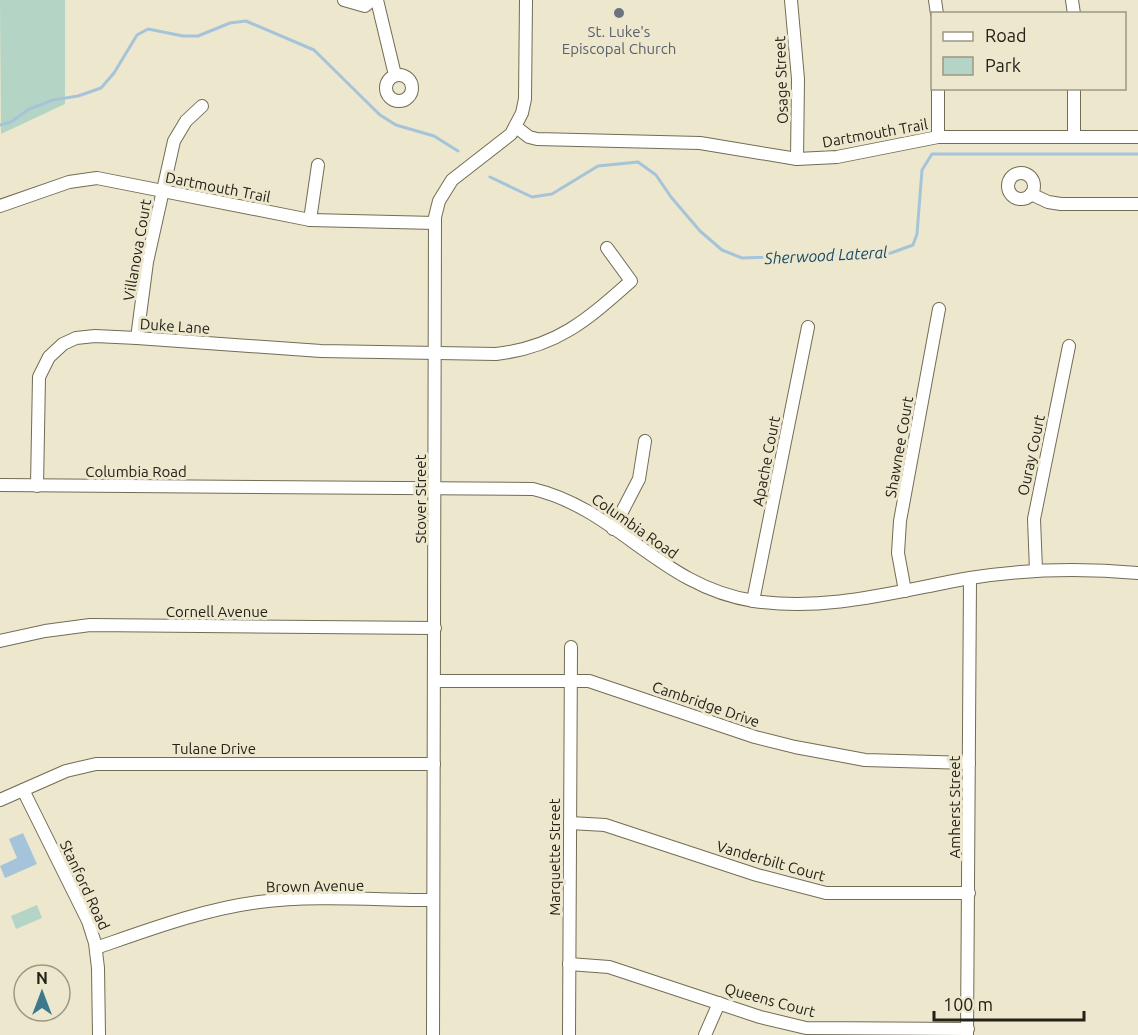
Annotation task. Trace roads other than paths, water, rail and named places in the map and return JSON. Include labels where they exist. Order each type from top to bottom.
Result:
[{"type":"street","points":[[344,0],[365,6],[372,0]]},
{"type":"street","points":[[377,0],[395,75]]},
{"type":"street","name":"Stover Street","points":[[433,1035],[435,223],[439,201],[452,180],[507,139],[516,127],[525,99],[526,0]]},
{"type":"street","name":"Osage Street","points":[[791,0],[798,79],[797,159]]},
{"type":"street","points":[[938,90],[938,137]]},
{"type":"street","points":[[1074,90],[1074,137]]},
{"type":"street","name":"Villanova Court","points":[[137,338],[147,262],[174,141],[186,122],[202,106]]},
{"type":"street","name":"Dartmouth Trail","points":[[516,127],[523,134],[537,139],[700,143],[797,159],[837,156],[938,137],[1138,137]]},
{"type":"street","points":[[310,220],[318,165]]},
{"type":"street","name":"Dartmouth Trail","points":[[0,206],[83,179],[109,179],[310,220],[435,223]]},
{"type":"street","points":[[1031,194],[1048,202],[1060,204],[1138,204]]},
{"type":"street","name":"Duke Lane","points":[[37,486],[37,387],[43,366],[49,357],[63,344],[76,338],[95,336],[137,338],[321,351],[515,352],[547,343],[570,331],[631,281],[608,248]]},
{"type":"street","name":"Shawnee Court","points":[[905,591],[898,553],[900,521],[939,309]]},
{"type":"street","name":"Apache Court","points":[[753,601],[808,327]]},
{"type":"street","name":"Ouray Court","points":[[1036,570],[1034,519],[1069,346]]},
{"type":"street","points":[[613,529],[639,479],[645,441]]},
{"type":"street","name":"Columbia Road","points":[[0,485],[435,487],[520,488],[541,491],[577,504],[685,578],[713,590],[753,601],[816,605],[1036,570],[1075,569],[1138,573]]},
{"type":"street","name":"Amherst Street","points":[[968,1032],[970,579]]},
{"type":"street","name":"Cornell Avenue","points":[[0,641],[45,631],[90,625],[435,628]]},
{"type":"street","name":"Marquette Street","points":[[569,1035],[571,647]]},
{"type":"street","name":"Cambridge Drive","points":[[435,681],[570,680],[596,682],[755,737],[836,755],[865,760],[969,763]]},
{"type":"street","name":"Tulane Drive","points":[[0,800],[78,767],[112,763],[434,764]]},
{"type":"street","name":"Stanford Road","points":[[23,790],[88,921],[96,948],[99,1035]]},
{"type":"street","name":"Vanderbilt Court","points":[[570,823],[592,823],[615,827],[757,875],[826,893],[969,893]]},
{"type":"street","name":"Brown Avenue","points":[[96,948],[153,929],[258,903],[304,899],[434,900]]},
{"type":"street","name":"Queens Court","points":[[569,964],[609,967],[719,1003],[806,1028],[968,1032]]},
{"type":"street","points":[[705,1035],[719,1003]]},
{"type":"water","points":[[23,833],[37,864],[5,878],[0,866],[17,858],[9,839]]},
{"type":"waterway","name":"Sherwood Lateral","points":[[0,125],[11,122],[29,109],[53,100],[78,96],[101,88],[114,73],[137,35],[148,29],[183,36],[198,36],[230,23],[246,21],[314,50],[380,115],[396,125],[434,136],[458,151]]},
{"type":"waterway","name":"Sherwood Lateral","points":[[490,177],[532,197],[552,194],[598,166],[638,162],[656,175],[700,231],[722,250],[742,258],[891,253],[913,245],[917,234],[922,170],[932,154],[1138,154]]},
{"type":"place","name":"St. Luke's Episcopal Church","points":[[619,13]]}]
